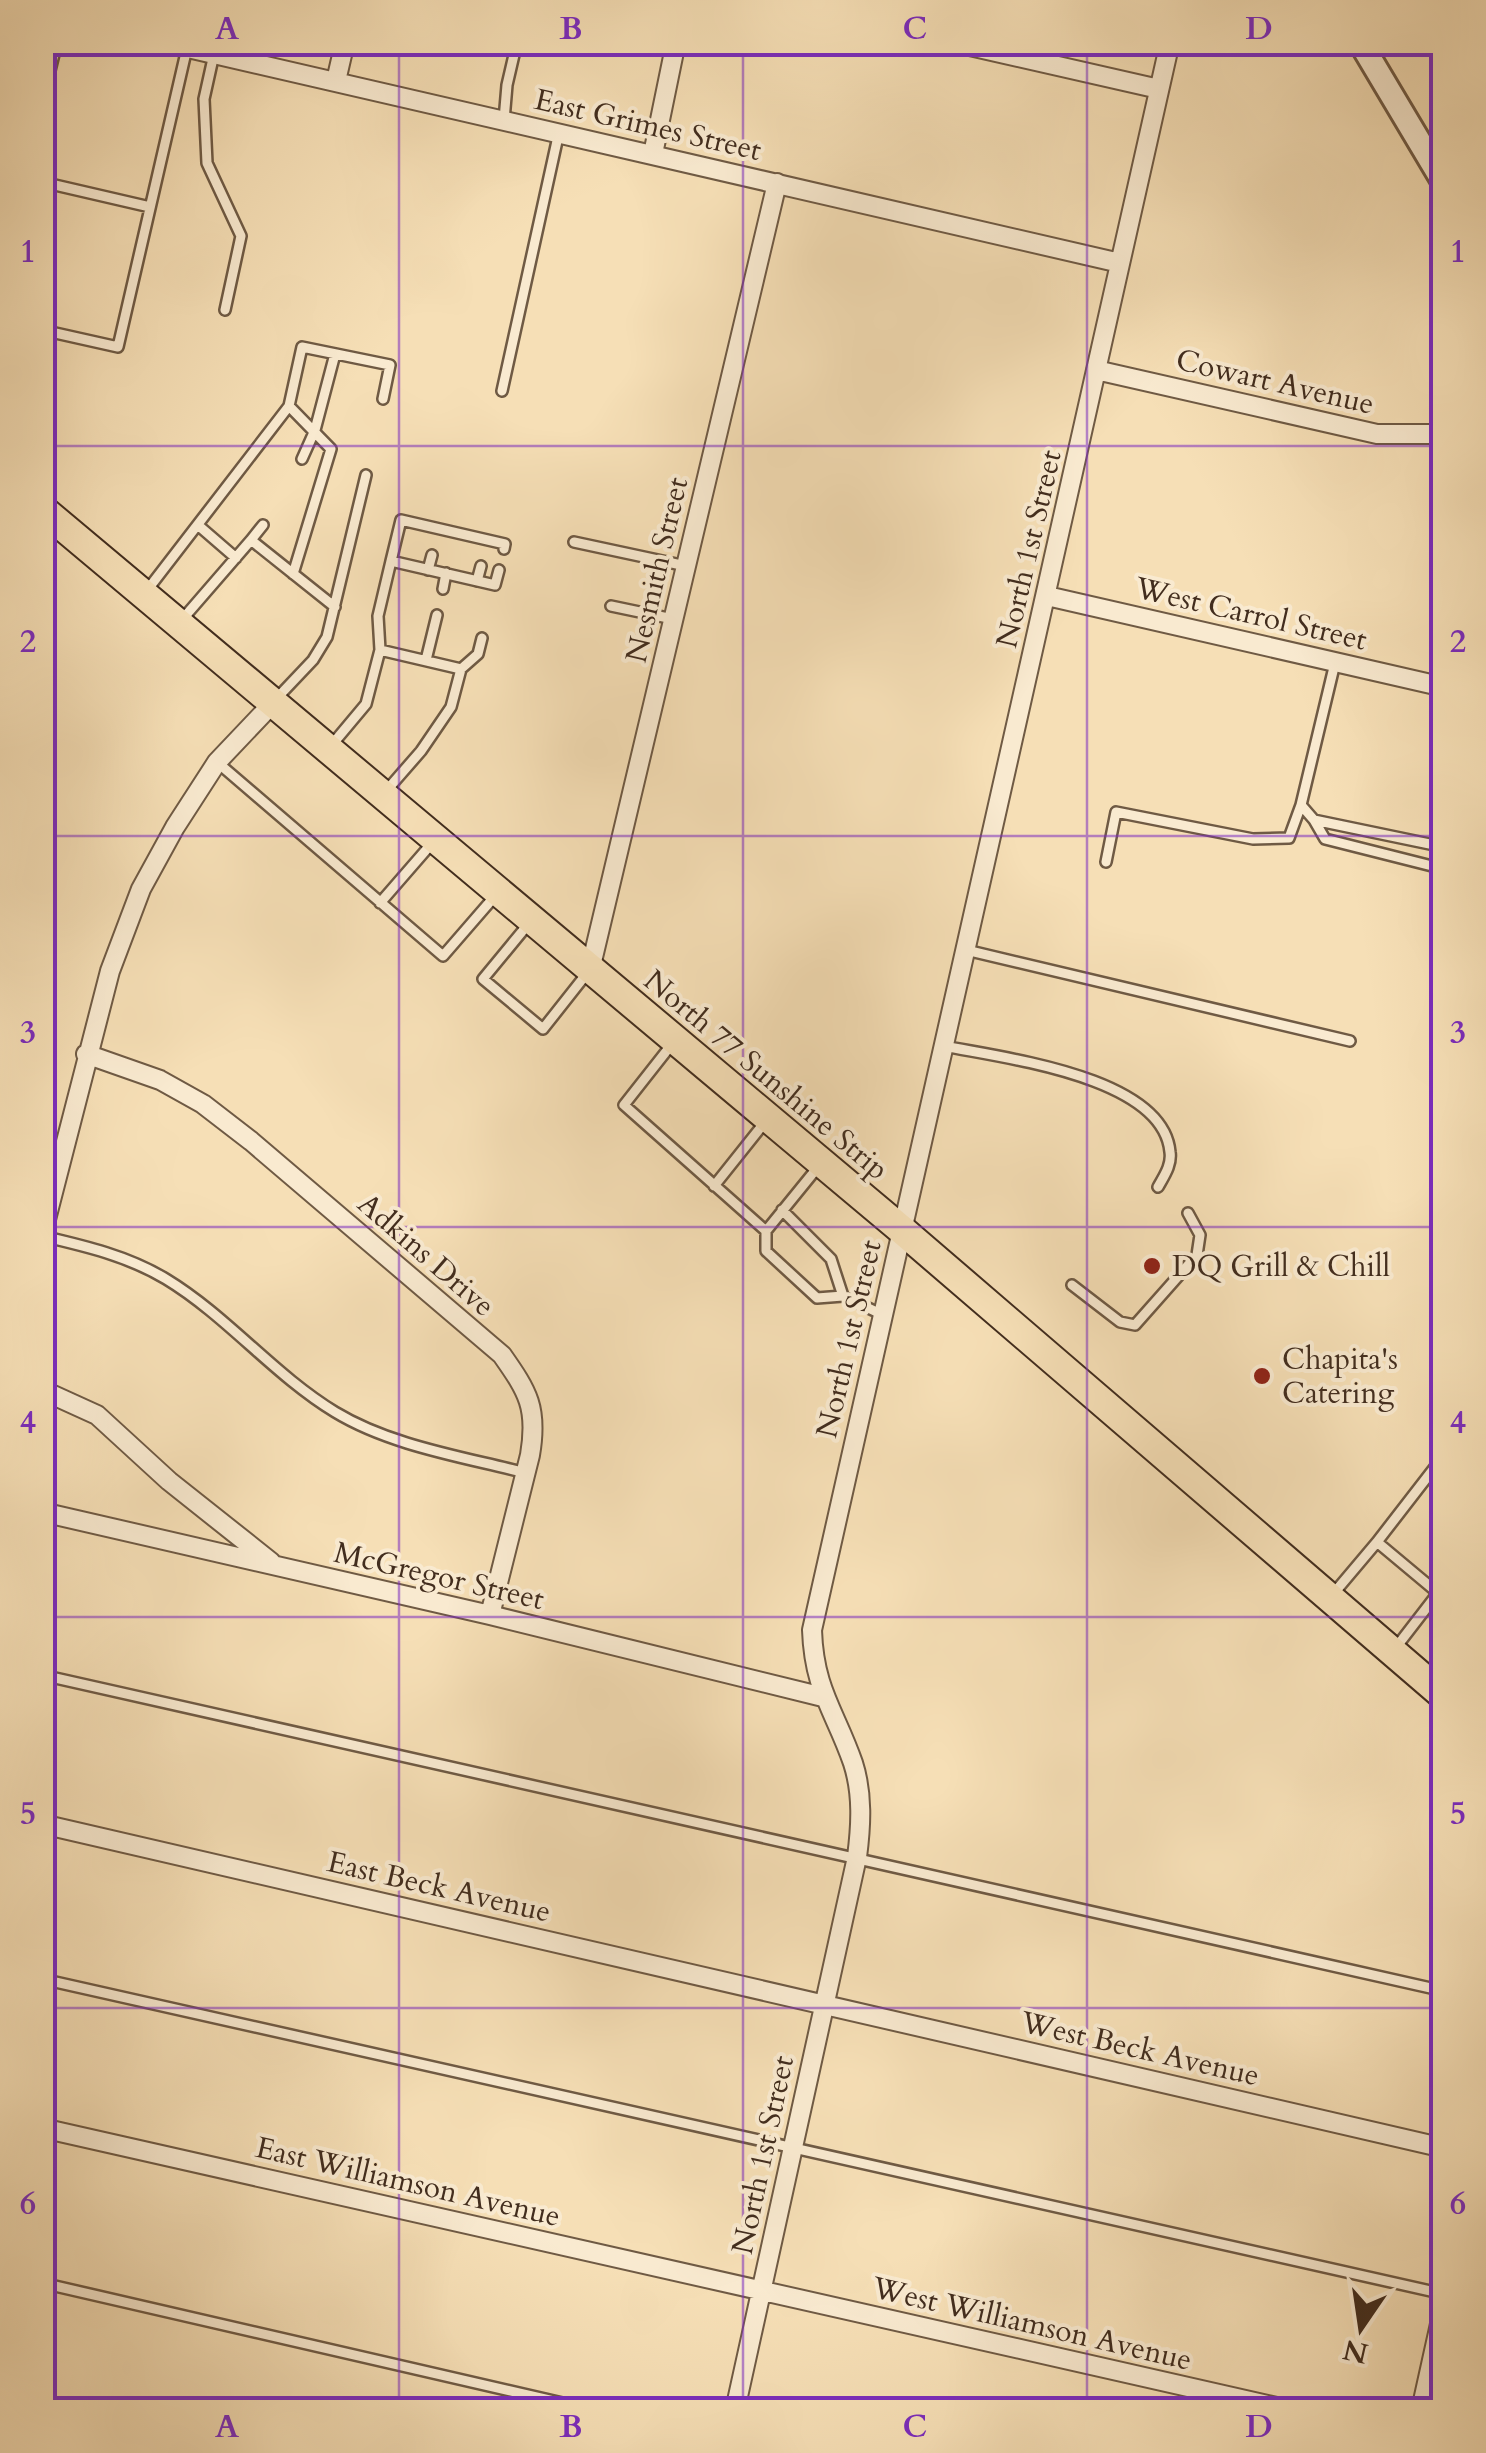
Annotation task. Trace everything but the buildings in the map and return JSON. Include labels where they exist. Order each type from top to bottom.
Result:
[{"type":"main road","name":"North 77 Sunshine Strip","points":[[42,509],[902,1230],[1444,1696]]},
{"type":"street","name":"East Grimes Street","points":[[162,42],[1120,263]]},
{"type":"street","points":[[336,81],[345,42]]},
{"type":"street","points":[[653,154],[676,42]]},
{"type":"street","points":[[952,42],[1160,89]]},
{"type":"street","name":"North 1st Street","points":[[735,2410],[858,1857],[862,1821],[854,1765],[823,1697],[813,1659],[812,1630],[1170,42]]},
{"type":"street","points":[[1360,42],[1444,183]]},
{"type":"street","name":"Nesmith Street","points":[[590,970],[777,183]]},
{"type":"street","name":"Cowart Avenue","points":[[1096,370],[1376,434],[1444,434]]},
{"type":"street","name":"West Carrol Street","points":[[1047,596],[1444,687]]},
{"type":"street","points":[[42,1236],[86,1054],[110,971],[140,890],[217,762],[272,704]]},
{"type":"street","name":"Adkins Drive","points":[[86,1054],[160,1080],[202,1104],[251,1141],[502,1355],[529,1393],[534,1434],[490,1615]]},
{"type":"street","points":[[42,1390],[97,1414],[170,1482],[276,1565]]},
{"type":"street","name":"McGregor Street","points":[[42,1512],[490,1615],[823,1697]]},
{"type":"street","name":"East Beck Avenue","points":[[42,1824],[824,2004]]},
{"type":"street","name":"West Beck Avenue","points":[[824,2004],[1444,2148]]},
{"type":"street","name":"East Williamson Avenue","points":[[42,2128],[761,2291]]},
{"type":"street","name":"West Williamson Avenue","points":[[761,2291],[1290,2410]]},
{"type":"street","points":[[1420,2410],[1444,2306]]},
{"type":"lane","points":[[42,103],[56,42]]},
{"type":"lane","points":[[504,120],[517,42]]},
{"type":"lane","points":[[42,330],[118,347],[188,48]]},
{"type":"lane","points":[[214,54],[204,99],[208,163],[241,236],[225,310]]},
{"type":"lane","points":[[502,391],[559,132]]},
{"type":"lane","points":[[42,182],[150,207]]},
{"type":"lane","points":[[144,595],[289,406],[302,347],[390,365],[382,399]]},
{"type":"lane","points":[[302,459],[315,430],[334,354]]},
{"type":"lane","points":[[289,406],[331,449],[293,574]]},
{"type":"lane","points":[[272,704],[312,660],[326,637],[366,476]]},
{"type":"lane","points":[[327,750],[366,704],[380,650],[378,616],[401,520],[437,532],[505,544],[504,550]]},
{"type":"lane","points":[[178,624],[263,525]]},
{"type":"lane","points":[[199,526],[236,558]]},
{"type":"lane","points":[[251,540],[335,607]]},
{"type":"lane","points":[[574,542],[686,566]]},
{"type":"lane","points":[[428,570],[432,555]]},
{"type":"lane","points":[[391,561],[494,584]]},
{"type":"lane","points":[[443,589],[457,561]]},
{"type":"lane","points":[[477,580],[481,566]]},
{"type":"lane","points":[[491,600],[499,570]]},
{"type":"lane","points":[[610,606],[673,619]]},
{"type":"lane","points":[[426,660],[437,614]]},
{"type":"lane","points":[[382,796],[452,707],[462,669],[478,654],[482,638]]},
{"type":"lane","points":[[380,650],[462,669]]},
{"type":"lane","points":[[1106,862],[1116,812],[1253,839],[1289,838],[1301,805],[1335,662]]},
{"type":"lane","points":[[217,762],[442,956],[498,892]]},
{"type":"lane","points":[[1301,805],[1325,839],[1432,866]]},
{"type":"lane","points":[[1314,820],[1444,847]]},
{"type":"lane","points":[[380,902],[435,840]]},
{"type":"lane","points":[[531,920],[483,979],[543,1029],[590,970]]},
{"type":"lane","points":[[966,950],[1350,1041]]},
{"type":"lane","points":[[674,1040],[624,1105],[766,1231]]},
{"type":"lane","points":[[944,1046],[1082,1076],[1127,1095],[1167,1138],[1169,1166],[1158,1187]]},
{"type":"lane","points":[[714,1186],[768,1118]]},
{"type":"lane","points":[[821,1162],[766,1231],[766,1251],[799,1274],[817,1298],[843,1296],[882,1315]]},
{"type":"lane","points":[[782,1210],[832,1259],[843,1296]]},
{"type":"lane","points":[[1072,1285],[1120,1322],[1136,1325],[1198,1255],[1200,1235],[1188,1213]]},
{"type":"lane","points":[[42,1236],[123,1259],[165,1278],[313,1398],[340,1415],[414,1443],[526,1474]]},
{"type":"lane","points":[[1330,1599],[1442,1458]]},
{"type":"lane","points":[[1377,1542],[1438,1593],[1392,1652]]},
{"type":"lane","points":[[42,1675],[1444,1990]]},
{"type":"lane","points":[[42,1979],[1444,2294]]},
{"type":"lane","points":[[42,2283],[594,2410]]},
{"type":"place","name":"DQ Grill & Chill","points":[[1152,1266]]},
{"type":"place","name":"Chapita's Catering","points":[[1262,1376]]}]
